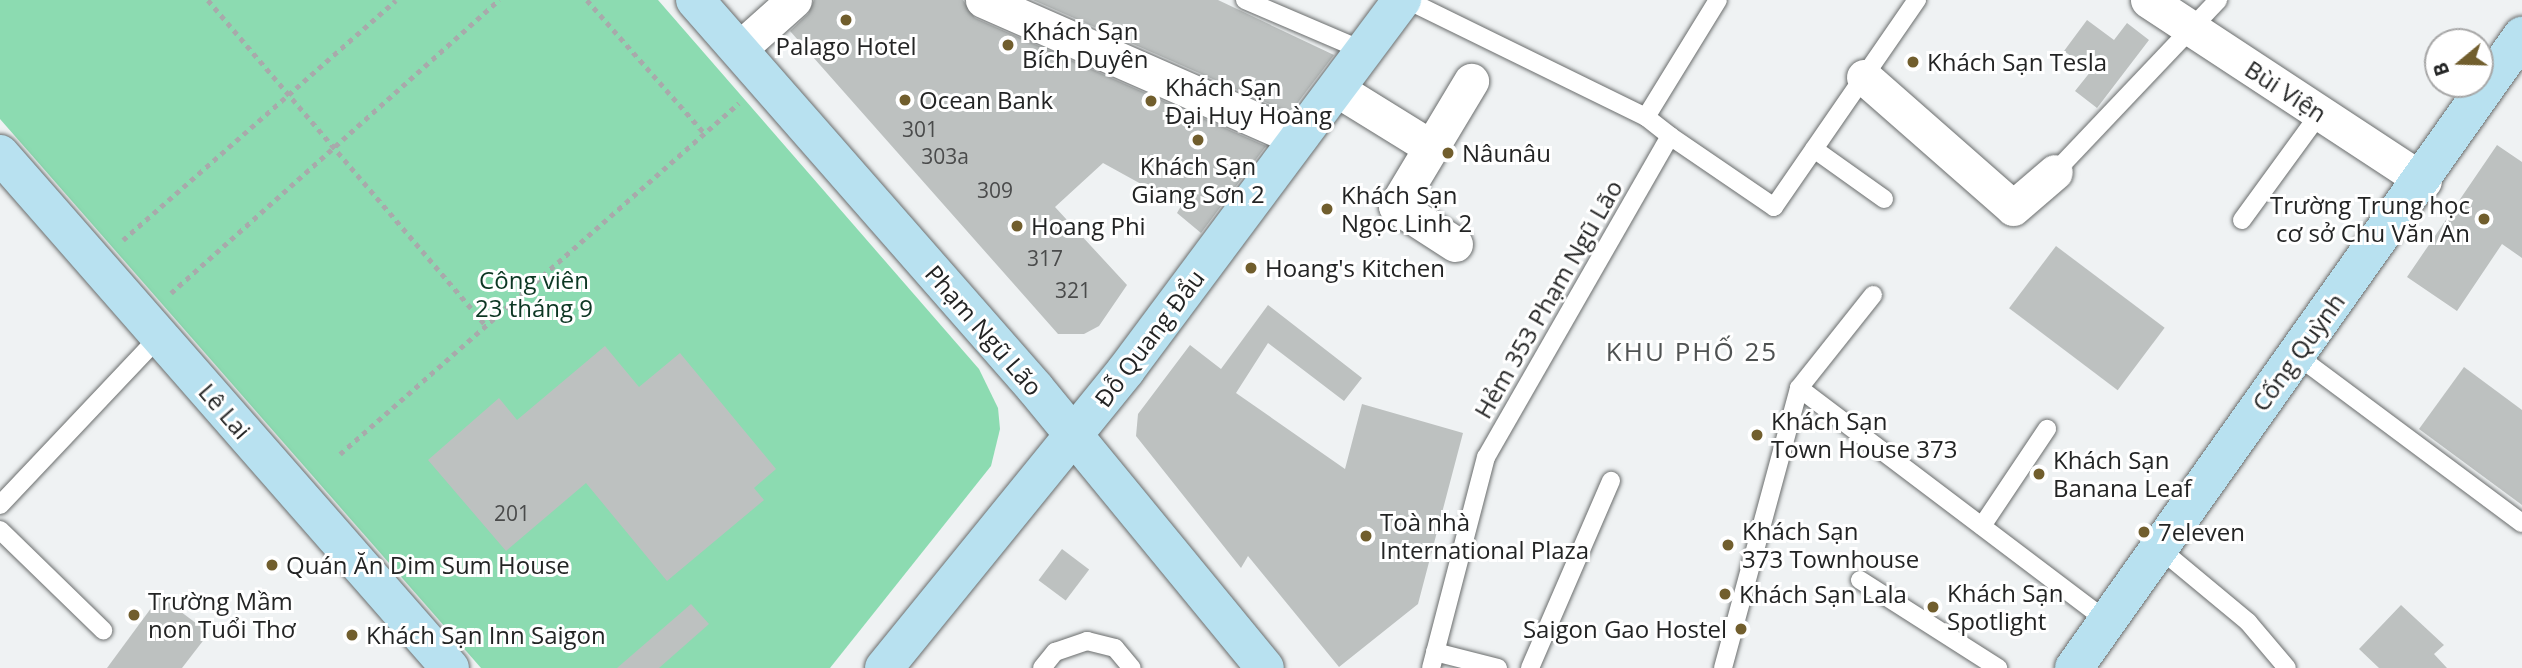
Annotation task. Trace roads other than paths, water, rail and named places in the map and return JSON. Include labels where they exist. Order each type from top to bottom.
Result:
[{"type":"street","name":"Phạm Ngũ Lão","points":[[695,0],[1074,435],[1265,668]]},
{"type":"street","points":[[738,50],[794,0]]},
{"type":"street","points":[[982,0],[1298,139]]},
{"type":"street","name":"Ðỗ Quang Ðẩu","points":[[884,668],[1074,435],[1404,0]]},
{"type":"street","name":"Bùi Viện","points":[[2148,0],[2424,181]]},
{"type":"street","name":"Cống Quỳnh","points":[[2074,668],[2295,354],[2424,181],[2522,36]]},
{"type":"street","points":[[1864,76],[2013,208],[2055,172]]},
{"type":"street","points":[[1455,244],[1396,206],[1429,146],[1471,81]]},
{"type":"street","points":[[1335,88],[1429,146]]},
{"type":"street","name":"Lê Lai","points":[[0,154],[450,668]]},
{"type":"lane","points":[[1404,0],[1646,117],[1774,207],[1917,0]]},
{"type":"lane","points":[[1646,117],[1718,0]]},
{"type":"lane","points":[[2055,172],[2218,0]]},
{"type":"lane","points":[[1252,1],[1364,51]]},
{"type":"lane","points":[[2242,220],[2320,113]]},
{"type":"lane","name":"Hẻm 353 Phạm Ngũ Lão","points":[[1433,660],[1486,457],[1670,136]]},
{"type":"lane","points":[[1814,149],[1884,199]]},
{"type":"lane","points":[[1723,668],[1799,388],[1873,295]]},
{"type":"lane","points":[[0,505],[151,327]]},
{"type":"lane","points":[[2295,354],[2522,523]]},
{"type":"lane","points":[[1799,388],[2107,621]]},
{"type":"lane","points":[[1982,526],[2047,429]]},
{"type":"lane","points":[[1531,668],[1611,481]]},
{"type":"lane","points":[[0,530],[103,630]]},
{"type":"lane","points":[[2159,548],[2248,622],[2287,668]]},
{"type":"lane","points":[[1860,580],[1998,668]]},
{"type":"lane","points":[[1042,668],[1055,652],[1087,641],[1115,648],[1132,668]]},
{"type":"lane","points":[[1433,660],[1499,668]]},
{"type":"place","name":"Palago Hotel","points":[[846,20]]},
{"type":"place","name":"Khách Sạn Bích Duyên","points":[[1008,45]]},
{"type":"place","name":"Khách Sạn Tesla","points":[[1913,62]]},
{"type":"place","name":"Ocean Bank","points":[[905,100]]},
{"type":"place","name":"Khách Sạn Đại Huy Hoàng","points":[[1151,101]]},
{"type":"place","name":"Khách Sạn Giang Sơn 2","points":[[1198,140]]},
{"type":"place","name":"Nâunâu","points":[[1448,153]]},
{"type":"place","name":"Khách Sạn Ngọc Linh 2","points":[[1327,209]]},
{"type":"place","name":"Trường Trung học cơ sở Chu Văn An","points":[[2484,219]]},
{"type":"place","name":"Hoang Phi","points":[[1017,226]]},
{"type":"place","name":"Hoang's Kitchen","points":[[1251,268]]},
{"type":"place","name":"Khách Sạn Town House 373","points":[[1757,435]]},
{"type":"place","name":"Khách Sạn Banana Leaf","points":[[2039,474]]},
{"type":"place","name":"7eleven","points":[[2144,532]]},
{"type":"place","name":"Toà nhà International Plaza","points":[[1366,536]]},
{"type":"place","name":"Khách Sạn 373 Townhouse","points":[[1728,545]]},
{"type":"place","name":"Quán Ăn Dim Sum House","points":[[272,565]]},
{"type":"place","name":"Khách Sạn Lala","points":[[1725,594]]},
{"type":"place","name":"Khách Sạn Spotlight","points":[[1933,607]]},
{"type":"place","name":"Trường Mầm non Tuổi Thơ","points":[[134,615]]},
{"type":"place","name":"Saigon Gao Hostel","points":[[1741,629]]},
{"type":"place","name":"Khách Sạn Inn Saigon","points":[[352,635]]},
{"type":"district","name":"KHU PHỐ 25","points":[[1692,352]]},
{"type":"park label","name":"Công viên 23 tháng 9","points":[[534,294]]}]
